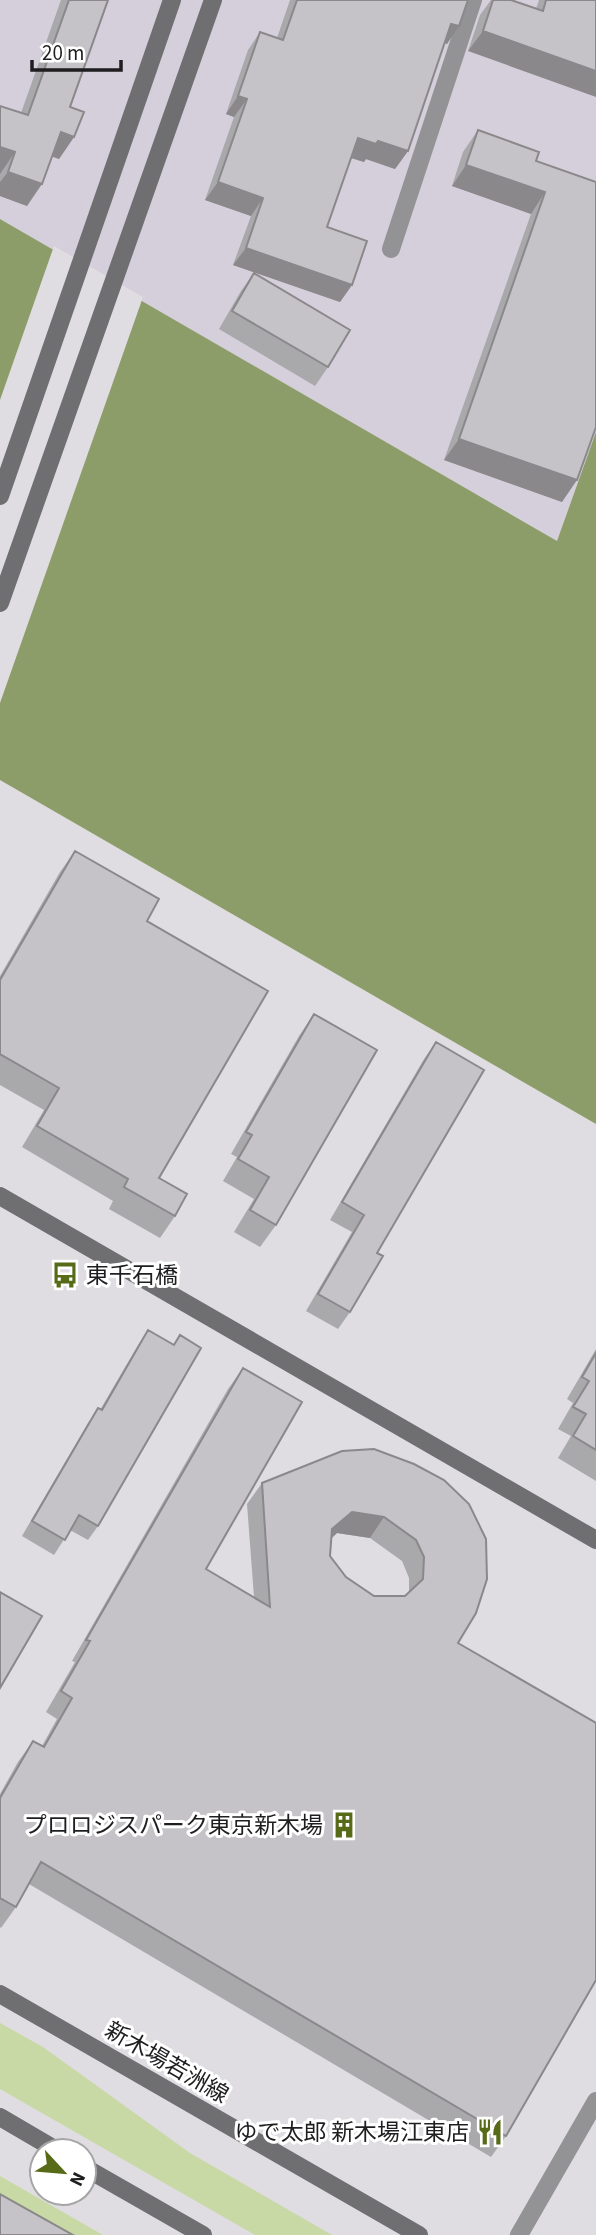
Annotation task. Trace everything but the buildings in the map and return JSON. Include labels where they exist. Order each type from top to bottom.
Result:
[{"type":"street","points":[[0,496],[172,0]]},
{"type":"street","points":[[0,603],[212,0]]},
{"type":"street","points":[[391,249],[473,0]]},
{"type":"street","points":[[0,1195],[596,1540]]},
{"type":"street","name":"新木場若洲線","points":[[0,1994],[419,2235]]},
{"type":"street","points":[[519,2235],[596,2101]]},
{"type":"street","points":[[0,2117],[34,2137]]},
{"type":"street","points":[[98,2174],[203,2235]]},
{"type":"shaded area","points":[[0,0],[596,0],[596,432],[557,541],[0,219]]},
{"type":"shaded area","points":[[0,219],[557,541],[596,432],[596,1124],[0,780]]},
{"type":"shaded area","points":[[0,2023],[43,2047],[190,2153],[332,2235],[255,2235],[98,2145],[98,2137],[84,2137],[0,2089]]},
{"type":"shaded area","points":[[0,2176],[28,2192],[28,2207],[54,2207],[103,2235],[68,2235],[0,2196]]},
{"type":"pier","points":[[54,246],[143,297],[0,703],[0,400]]},
{"type":"place","name":"東千石橋","points":[[65,1275]]},
{"type":"place","name":"プロロジスパーク東京新木場","points":[[344,1825]]},
{"type":"place","name":"ゆで太郎 新木場江東店","points":[[490,2132]]}]
